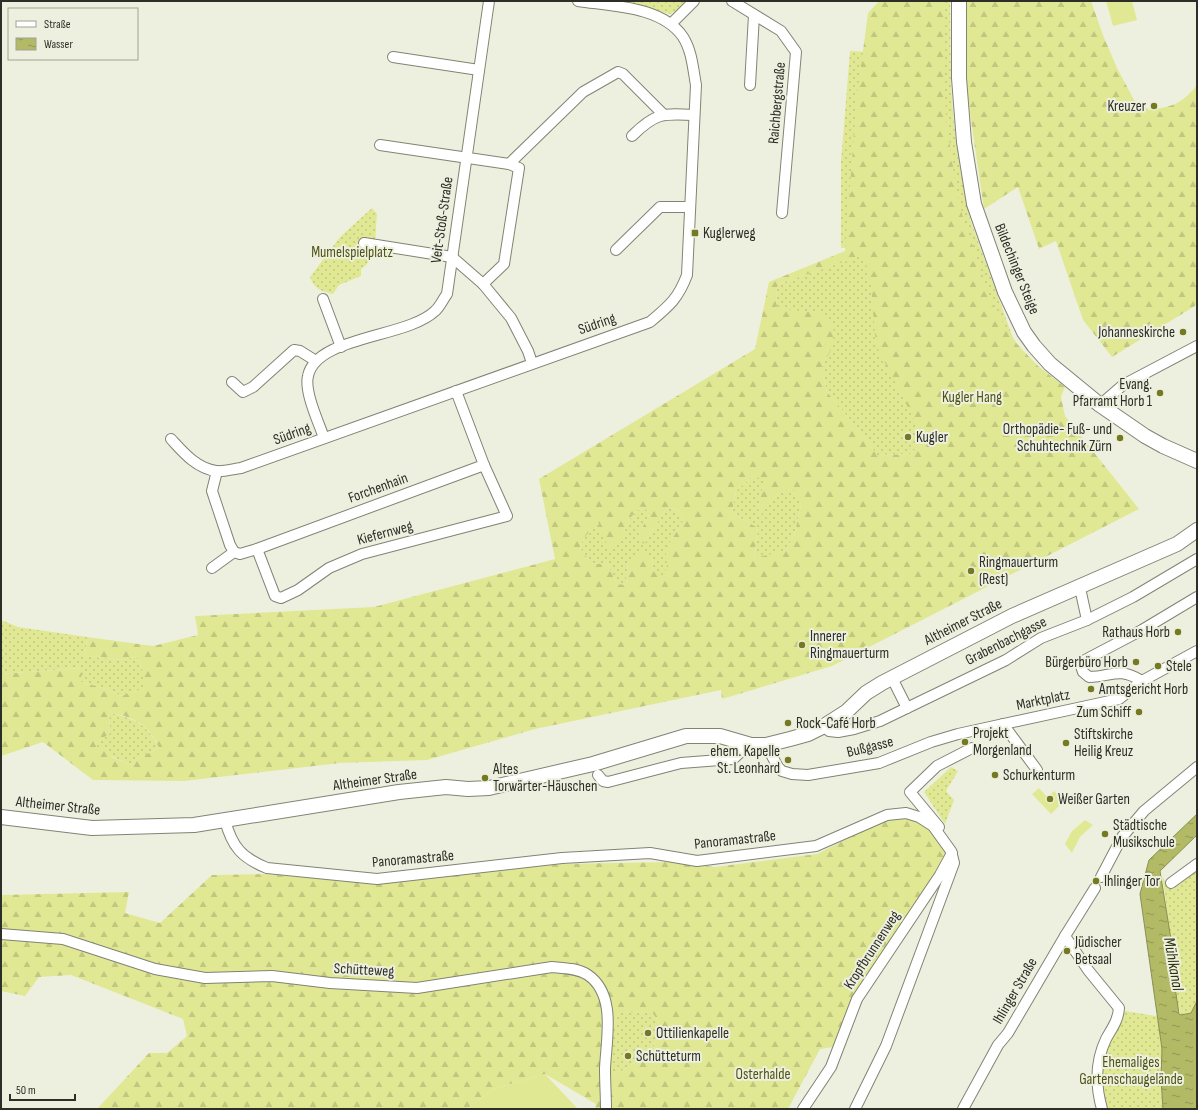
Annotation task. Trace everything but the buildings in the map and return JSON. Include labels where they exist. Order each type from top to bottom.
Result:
[{"type":"street","name":"Veit-Stoß-Straße","points":[[316,361],[324,353],[411,324],[435,312],[447,294],[465,158],[489,1]]},
{"type":"street","name":"Südring","points":[[171,439],[188,457],[202,466],[217,471],[241,468],[650,322],[669,306],[680,293],[687,275],[696,85],[692,57],[683,38],[671,24],[650,14],[619,4],[578,1]]},
{"type":"street","points":[[671,24],[694,1]]},
{"type":"street","name":"Raichbergstraße","points":[[732,1],[781,31],[796,52],[782,213]]},
{"type":"street","name":"Bildechinger Steige","points":[[959,1],[960,78],[964,142],[974,204],[987,244],[1008,299],[1024,332],[1050,364],[1100,405],[1145,436],[1163,446],[1197,461]]},
{"type":"street","name":"Raichbergstraße","points":[[750,85],[754,15]]},
{"type":"street","points":[[394,57],[479,70]]},
{"type":"street","points":[[509,164],[583,92],[618,72],[623,74],[663,114]]},
{"type":"street","points":[[632,136],[647,122],[663,114],[694,115]]},
{"type":"street","points":[[380,145],[509,164],[519,168],[504,264],[483,284]]},
{"type":"street","points":[[616,250],[660,207],[690,207]]},
{"type":"street","points":[[364,243],[452,257],[483,284],[511,318],[528,351],[532,364]]},
{"type":"street","points":[[323,299],[341,347]]},
{"type":"street","points":[[1100,405],[1123,385],[1197,346]]},
{"type":"street","points":[[232,382],[243,392],[253,387],[294,350],[300,351],[316,361],[308,376],[309,392],[324,438]]},
{"type":"street","points":[[456,391],[484,465]]},
{"type":"street","name":"Kiefernweg","points":[[257,549],[275,596],[281,598],[298,590],[329,568],[362,554],[507,516],[484,465]]},
{"type":"street","name":"Forchenhain","points":[[234,552],[240,554],[257,549],[484,465]]},
{"type":"street","points":[[212,568],[234,552],[230,545],[212,491],[217,471]]},
{"type":"street","name":"Altheimer Straße","points":[[1,817],[92,828],[194,825],[399,792],[446,787],[468,789],[489,788],[593,764],[686,736],[720,736],[748,745],[766,745],[808,734],[846,712],[874,687],[1012,616],[1080,588],[1177,544],[1197,530]]},
{"type":"street","name":"Grabenbachgasse","points":[[824,726],[829,731],[854,729],[880,721],[1006,660],[1041,638],[1087,620],[1133,596],[1197,559]]},
{"type":"street","points":[[1080,588],[1087,620]]},
{"type":"street","name":"Marktplatz","points":[[1142,681],[1129,674],[1110,673],[1089,677],[1082,670],[1081,666],[1085,660],[1142,630],[1197,597]]},
{"type":"street","name":"Marktplatz","points":[[998,725],[1119,699],[1142,681],[1197,651]]},
{"type":"street","points":[[892,678],[907,708]]},
{"type":"street","points":[[998,725],[1037,770]]},
{"type":"street","name":"Bußgasse","points":[[766,745],[778,767],[782,771],[792,774],[808,775],[879,763],[931,742],[998,725]]},
{"type":"street","points":[[598,775],[603,781],[608,782],[681,763],[733,759],[748,745]]},
{"type":"street","points":[[944,841],[944,833],[910,792],[937,766],[972,748]]},
{"type":"street","points":[[1101,877],[1122,837],[1144,811],[1197,767]]},
{"type":"street","name":"Panoramastraße","points":[[225,820],[229,835],[239,852],[251,862],[268,868],[377,879],[562,858],[650,853],[697,862],[816,846],[887,815],[906,813],[919,816],[933,826],[952,853]]},
{"type":"street","points":[[855,1109],[886,1046],[952,873],[954,863],[952,853]]},
{"type":"street","name":"Kropfbrunnenweg","points":[[803,1109],[831,1067],[857,999],[940,875],[952,853]]},
{"type":"street","points":[[1171,883],[1197,864]]},
{"type":"street","name":"Ihlinger Straße","points":[[963,1109],[998,1045],[1008,1033],[1064,936],[1095,888]]},
{"type":"street","name":"Schütteweg","points":[[1,934],[63,939],[155,969],[205,978],[272,976],[330,983],[417,988],[552,967],[571,969],[587,974],[598,985],[604,998],[608,1018],[604,1089],[606,1109]]},
{"type":"street","points":[[1064,936],[1088,970],[1119,1008],[1114,1027],[1100,1051],[1096,1071],[1097,1086],[1102,1109]]},
{"type":"green space","points":[[624,1],[687,1],[678,10],[670,14]]},
{"type":"green space","points":[[879,1],[945,1],[944,66],[946,118],[955,181],[962,214],[993,307],[1016,343],[1038,366],[1065,387],[1061,397],[1065,416],[1139,509],[832,666],[722,699],[721,690],[535,729],[427,760],[340,763],[184,781],[93,780],[43,742],[1,756],[1,674],[82,668],[81,682],[107,689],[121,696],[143,689],[143,671],[137,656],[123,660],[85,656],[87,637],[153,646],[198,635],[195,616],[374,607],[555,559],[539,479],[755,349],[769,282],[845,251],[857,95],[868,13]],"holes":[[[864,255],[871,286],[875,334],[878,349],[918,427],[917,448],[910,454],[877,455],[866,439],[827,392],[821,368],[830,352],[834,331],[825,314],[777,308],[776,295],[778,284]],[[754,475],[764,482],[758,506],[760,516],[775,497],[792,487],[801,505],[795,532],[786,551],[754,558],[758,528],[732,513],[736,491]],[[642,506],[650,513],[637,538],[644,544],[667,507],[677,510],[683,521],[666,549],[667,567],[661,580],[654,571],[651,557],[640,552],[628,563],[626,585],[617,584],[608,565],[591,563],[580,548],[583,540],[598,519],[600,533],[611,550],[623,535],[629,519]],[[112,713],[134,720],[146,728],[159,748],[141,757],[130,765],[112,757],[106,747],[97,747],[95,744],[110,733],[109,719]]]},
{"type":"green space","name":"Kugler Hang","points":[[883,1],[950,1],[951,87],[955,133],[970,219],[1013,338],[1024,353],[910,454],[877,455],[866,439],[827,392],[821,368],[830,352],[777,308],[776,295],[778,284],[860,256],[859,247],[841,248],[841,162],[850,51],[870,52]]},
{"type":"green space","points":[[965,1],[1091,1],[1117,68],[1134,100],[1150,110],[1171,106],[1187,96],[1197,85],[1197,300],[1195,306],[1112,357],[1083,320],[1056,241],[1039,249],[1018,187],[984,209],[965,79]]},
{"type":"green space","points":[[1106,1],[1132,1],[1137,20],[1113,26]]},
{"type":"green space","name":"Mumelspielplatz","points":[[372,208],[377,214],[375,244],[370,259],[361,269],[361,276],[339,285],[333,294],[318,289],[310,277],[340,237]]},
{"type":"green space","points":[[754,475],[765,481],[758,506],[760,515],[775,497],[793,486],[801,505],[795,532],[786,551],[754,559],[758,528],[732,513],[736,491]]},
{"type":"green space","points":[[642,506],[650,513],[637,538],[644,544],[667,507],[677,510],[683,521],[666,549],[668,567],[661,581],[654,571],[651,557],[628,563],[626,585],[617,584],[608,565],[591,563],[580,548],[583,540],[598,518],[623,535],[629,519]]},
{"type":"green space","points":[[1,620],[18,627],[87,637],[85,656],[123,660],[137,656],[143,671],[143,689],[121,696],[107,689],[81,682],[81,668],[1,674]]},
{"type":"green space","points":[[112,713],[140,724],[150,733],[159,748],[141,757],[130,765],[111,756],[106,747],[97,747],[95,744],[110,733],[109,719]]},
{"type":"green space","points":[[951,767],[958,771],[946,791],[954,800],[945,824],[924,792]]},
{"type":"green space","name":"Weißer Garten","points":[[1039,788],[1047,797],[1054,791],[1064,801],[1051,814],[1032,794]]},
{"type":"green space","name":"Osterhalde","points":[[908,818],[934,828],[953,859],[855,993],[833,1047],[820,1049],[788,1109],[595,1109],[596,1104],[545,1074],[493,1089],[467,1109],[97,1109],[149,1053],[167,1053],[187,1036],[183,1019],[71,975],[39,977],[25,996],[1,991],[1,895],[129,892],[125,913],[160,923],[212,875],[264,874],[379,883],[559,864],[671,862],[715,867],[817,854],[878,823],[890,819]],"holes":[[[618,1012],[653,1013],[661,1027],[652,1051],[611,1078],[603,1077],[605,1040],[615,1023]]]},
{"type":"green space","points":[[1085,820],[1093,825],[1080,837],[1072,853],[1065,844],[1072,831]]},
{"type":"green space","name":"Ehemaliges Gartenschaugelände","points":[[1197,870],[1197,1001],[1191,1013],[1181,1015],[1178,1005],[1159,1020],[1162,1049],[1161,1078],[1163,1109],[1106,1109],[1100,1070],[1102,1053],[1125,1011],[1156,1016],[1176,996],[1162,877],[1173,889]]},
{"type":"green space","points":[[618,1012],[653,1013],[661,1027],[652,1051],[611,1078],[603,1077],[605,1040],[615,1023]]},
{"type":"green space","points":[[545,1074],[578,1109],[467,1109],[493,1089]]},
{"type":"water","name":"Mühlkanal","points":[[1197,814],[1197,835],[1160,871],[1173,952],[1175,987],[1179,1014],[1191,1013],[1197,1001],[1197,1109],[1163,1109],[1161,1078],[1162,1049],[1140,894],[1149,860]]},
{"type":"place","name":"Kreuzer","points":[[1154,106]]},
{"type":"place","name":"Kuglerweg","points":[[695,233]]},
{"type":"place","name":"Johanneskirche","points":[[1183,332]]},
{"type":"place","name":"Evang. Pfarramt Horb 1","points":[[1160,393]]},
{"type":"place","name":"Kugler","points":[[908,437]]},
{"type":"place","name":"Orthopädie- Fuß- und Schuhtechnik Zürn","points":[[1120,438]]},
{"type":"place","name":"Ringmauerturm (Rest)","points":[[971,571]]},
{"type":"place","name":"Rathaus Horb","points":[[1178,632]]},
{"type":"place","name":"Innerer Ringmauerturm","points":[[802,645]]},
{"type":"place","name":"Bürgerbüro Horb","points":[[1136,662]]},
{"type":"place","name":"Stele","points":[[1158,666]]},
{"type":"place","name":"Amtsgericht Horb","points":[[1091,689]]},
{"type":"place","name":"Zum Schiff","points":[[1139,712]]},
{"type":"place","name":"Rock-Café Horb","points":[[788,723]]},
{"type":"place","name":"Projekt Morgenland","points":[[965,742]]},
{"type":"place","name":"Stiftskirche Heilig Kreuz","points":[[1066,743]]},
{"type":"place","name":"ehem. Kapelle St. Leonhard","points":[[788,760]]},
{"type":"place","name":"Schurkenturm","points":[[995,775]]},
{"type":"place","name":"Altes Torwärter-Häuschen","points":[[485,778]]},
{"type":"place","name":"Weißer Garten","points":[[1050,799]]},
{"type":"place","name":"Städtische Musikschule","points":[[1105,834]]},
{"type":"place","name":"Ihlinger Tor","points":[[1096,881]]},
{"type":"place","name":"Jüdischer Betsaal","points":[[1067,951]]},
{"type":"place","name":"Ottilienkapelle","points":[[648,1033]]},
{"type":"place","name":"Schütteturm","points":[[628,1056]]}]
